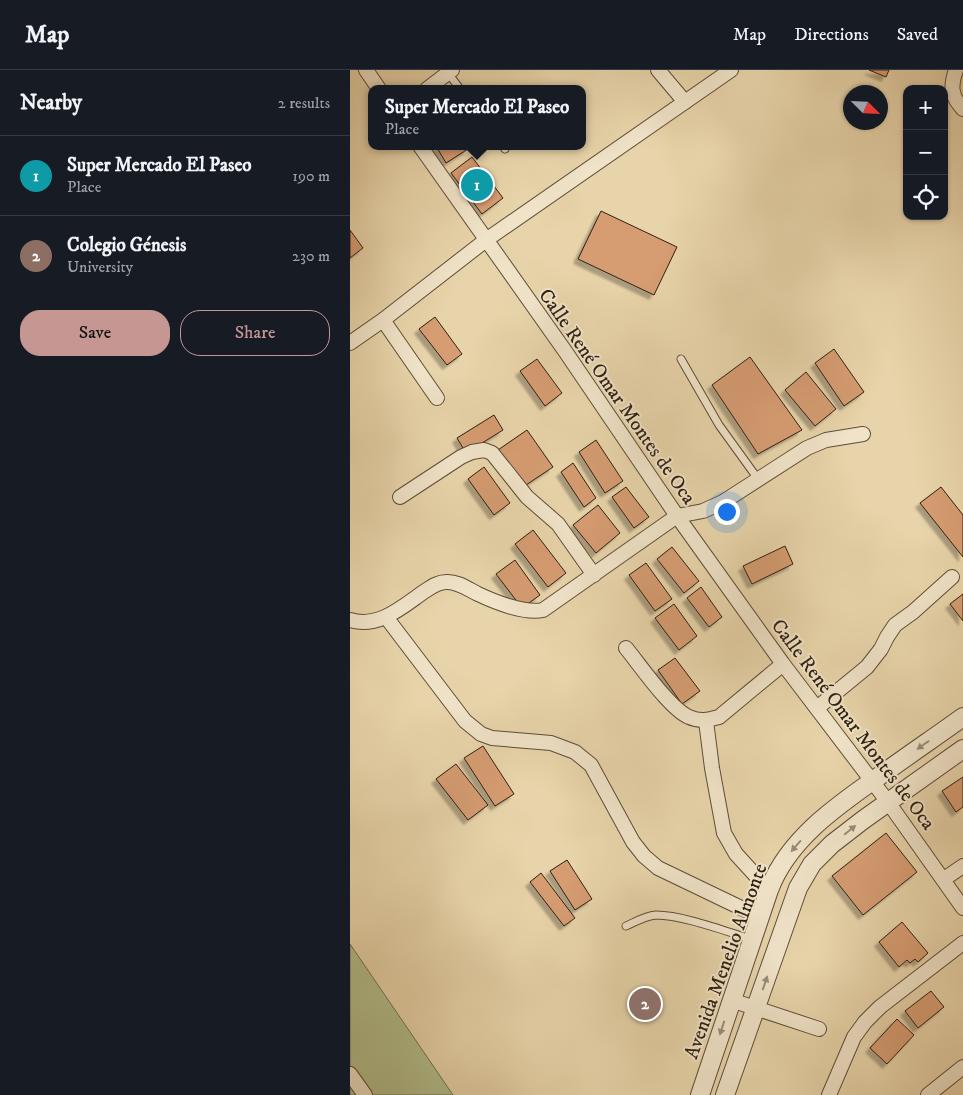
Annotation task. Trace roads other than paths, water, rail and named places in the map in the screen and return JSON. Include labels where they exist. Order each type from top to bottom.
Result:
[{"type":"street","points":[[366,70],[376,85]]},
{"type":"street","points":[[658,70],[685,102]]},
{"type":"street","points":[[350,343],[383,320],[486,240],[730,70]]},
{"type":"street","points":[[956,70],[952,81],[952,90],[954,100],[963,109]]},
{"type":"street","points":[[432,85],[450,72]]},
{"type":"street","name":"Calle René Omar Montes de Oca","points":[[423,150],[565,351],[677,516],[783,664],[888,802],[963,908]]},
{"type":"street","points":[[383,320],[437,398]]},
{"type":"street","points":[[350,620],[370,621],[386,617],[435,585],[446,582],[458,584],[480,595],[535,612],[543,610],[677,516],[703,510],[723,502],[807,448],[826,440],[863,434]]},
{"type":"street","points":[[400,497],[461,457],[472,452],[484,450],[492,453],[527,497],[558,524],[594,574]]},
{"type":"street","points":[[817,708],[867,667],[881,649],[886,637],[895,625],[913,612],[952,576]]},
{"type":"street","points":[[386,617],[473,728],[492,738],[551,743],[574,752],[591,765],[633,842],[651,862],[658,868],[760,917]]},
{"type":"street","points":[[626,648],[672,705],[688,717],[706,721],[719,717],[783,664]]},
{"type":"street","name":"Avenida Menelio Almonte","points":[[700,1095],[769,890],[773,879],[784,862],[797,845],[824,818],[872,781],[963,717]]},
{"type":"street","points":[[706,721],[712,768],[724,832],[736,854],[769,890]]},
{"type":"street","points":[[725,1095],[798,888],[812,864],[832,844],[963,749]]},
{"type":"street","points":[[944,879],[963,866]]},
{"type":"street","points":[[829,1095],[854,1037],[865,1022],[880,1007],[963,943]]},
{"type":"street","points":[[731,1000],[820,1029]]},
{"type":"street","points":[[928,1095],[963,1066]]},
{"type":"street","points":[[350,1074],[365,1095]]},
{"type":"lane","points":[[450,72],[458,85]]},
{"type":"lane","points":[[681,359],[719,425],[758,479]]},
{"type":"lane","points":[[626,926],[654,915],[672,916],[752,939]]},
{"type":"place","name":"Super Mercado El Paseo","points":[[477,185]]},
{"type":"place","name":"Colegio Génesis","points":[[645,1004]]}]
